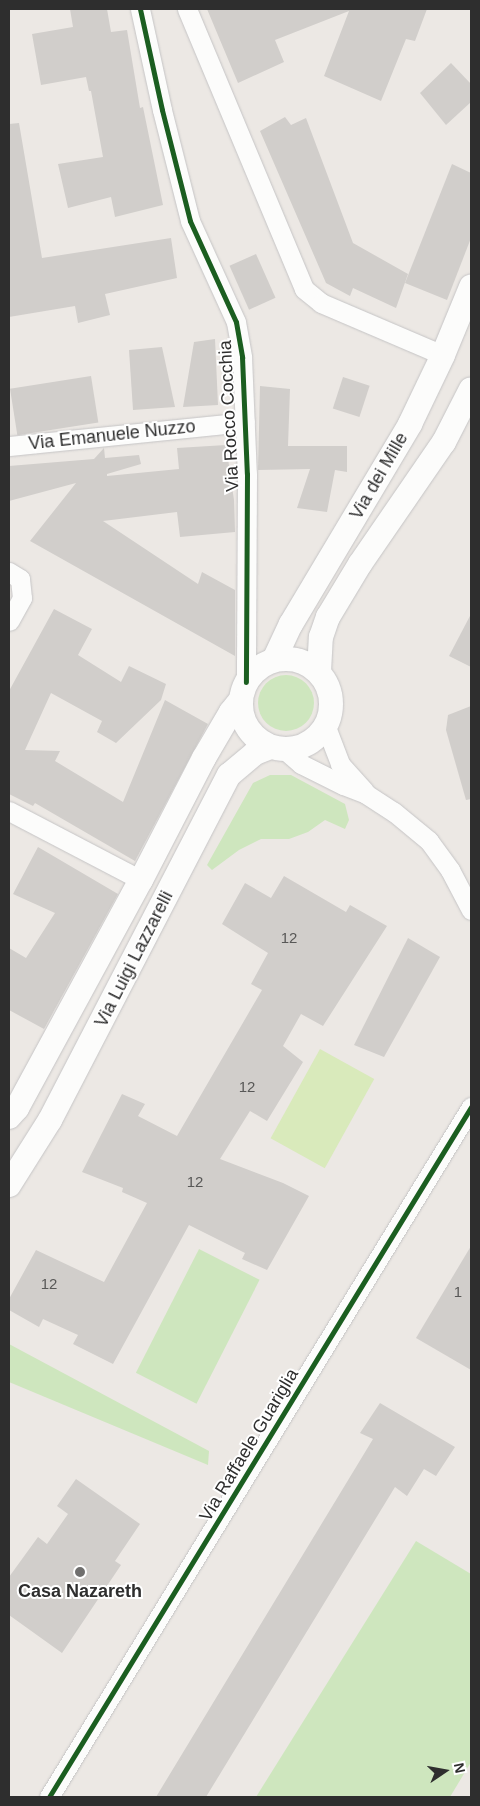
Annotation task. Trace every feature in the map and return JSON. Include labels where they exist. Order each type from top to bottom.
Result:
[{"type":"street","points":[[187,9],[304,288],[321,304],[443,355]]},
{"type":"street","name":"Via Rocco Cocchia","points":[[141,10],[162,110],[190,221],[236,322],[242,357],[248,549],[243,691]]},
{"type":"street","name":"Via dei Mille","points":[[274,660],[291,624],[410,424],[443,355],[471,287]]},
{"type":"street","name":"Via dei Mille","points":[[318,672],[321,637],[328,617],[360,564],[444,442],[471,389]]},
{"type":"street","name":"Via Emanuele Nuzzo","points":[[9,446],[245,422]]},
{"type":"street","points":[[9,572],[20,578],[22,598],[9,621]]},
{"type":"street","points":[[278,748],[309,744],[326,727],[331,713],[332,698],[327,684],[318,672],[298,660],[274,660],[253,672],[243,691],[242,715],[248,729],[258,740],[278,748],[301,764],[366,794],[394,812],[429,841],[450,870],[471,910]]},
{"type":"street","name":"Via Luigi Lazzarelli","points":[[9,1117],[17,1108],[141,880],[204,758],[243,691]]},
{"type":"street","points":[[326,727],[340,764],[366,794]]},
{"type":"street","name":"Via Luigi Lazzarelli","points":[[9,1186],[50,1120],[229,775],[255,753],[278,748]]},
{"type":"street","points":[[9,811],[141,880]]},
{"type":"street","name":"Via Raffaele Guariglia","points":[[49,1797],[471,1107]]},
{"type":"green space","points":[[280,675],[292,675],[302,679],[310,687],[314,703],[310,719],[302,727],[292,731],[280,731],[270,727],[262,719],[258,709],[258,697],[262,687],[270,679]]},
{"type":"green space","points":[[270,775],[291,775],[345,804],[349,820],[345,829],[325,820],[308,832],[289,839],[261,839],[239,850],[212,870],[207,865],[253,783]]},
{"type":"green space","points":[[320,1049],[374,1079],[325,1168],[271,1138]]},
{"type":"green space","points":[[199,1249],[260,1280],[196,1404],[136,1373]]},
{"type":"green space","points":[[9,1344],[209,1451],[208,1465],[9,1382]]},
{"type":"green space","points":[[416,1541],[471,1574],[471,1762],[450,1797],[256,1797]]},
{"type":"building","points":[[70,9],[107,9],[111,32],[127,30],[140,108],[143,107],[163,205],[115,217],[111,197],[68,208],[58,164],[103,157],[91,91],[89,91],[86,77],[41,85],[32,34],[73,27]]},
{"type":"building","points":[[207,9],[427,9],[415,41],[406,39],[381,101],[324,76],[349,11],[275,40],[284,62],[238,83]]},
{"type":"building","points":[[451,63],[471,84],[471,102],[446,125],[420,93]]},
{"type":"building","points":[[285,117],[291,125],[306,118],[353,243],[408,274],[396,308],[353,288],[350,296],[326,283],[260,131]]},
{"type":"building","points":[[19,123],[42,258],[171,238],[177,278],[105,294],[110,315],[78,323],[75,306],[9,317],[9,124]]},
{"type":"building","points":[[452,164],[471,173],[471,238],[447,300],[405,283]]},
{"type":"building","points":[[256,254],[276,298],[249,310],[230,266]]},
{"type":"building","points":[[215,339],[218,405],[183,407],[194,342]]},
{"type":"building","points":[[162,347],[175,407],[133,410],[129,350]]},
{"type":"building","points":[[91,376],[98,422],[17,435],[10,389]]},
{"type":"building","points":[[343,377],[370,386],[359,417],[333,408]]},
{"type":"building","points":[[260,386],[290,389],[288,446],[347,446],[347,472],[335,470],[327,512],[297,508],[310,469],[258,470]]},
{"type":"building","points":[[226,445],[234,500],[235,532],[180,537],[177,512],[103,521],[198,584],[202,572],[235,590],[235,656],[30,541],[76,483],[9,501],[9,466],[94,459],[104,448],[105,458],[139,455],[141,464],[107,474],[107,476],[179,469],[177,448]]},
{"type":"building","points":[[54,609],[92,629],[78,655],[121,682],[129,666],[166,684],[161,700],[116,743],[97,732],[102,721],[51,693],[25,750],[60,751],[55,761],[123,802],[165,700],[208,724],[135,861],[35,803],[33,806],[9,794],[9,691]]},
{"type":"building","points":[[471,614],[471,667],[449,656]]},
{"type":"building","points":[[471,706],[471,799],[466,800],[446,730],[448,715]]},
{"type":"building","points":[[38,847],[118,894],[44,1029],[9,1010],[9,948],[26,958],[55,913],[13,894]]},
{"type":"building","points":[[284,876],[346,912],[350,905],[387,926],[323,1026],[301,1014],[283,1046],[303,1062],[267,1121],[250,1111],[220,1159],[283,1183],[309,1196],[267,1270],[242,1259],[245,1253],[189,1225],[113,1364],[73,1344],[78,1335],[43,1319],[39,1327],[9,1310],[9,1299],[36,1250],[104,1282],[147,1203],[122,1192],[123,1188],[82,1172],[122,1094],[145,1104],[138,1116],[177,1136],[262,990],[251,984],[268,953],[222,924],[245,883],[271,898]]},
{"type":"building","points":[[408,938],[440,957],[384,1057],[354,1045]]},
{"type":"building","points":[[471,1246],[471,1370],[416,1338]]},
{"type":"building","points":[[380,1403],[455,1447],[436,1476],[424,1469],[407,1496],[395,1487],[206,1797],[156,1797],[373,1439],[360,1433]]},
{"type":"building","name":"Casa Nazareth","points":[[76,1479],[140,1524],[115,1561],[121,1565],[62,1653],[9,1615],[9,1577],[38,1537],[47,1544],[68,1514],[57,1506]]},
{"type":"cycle path","points":[[140,9],[162,110],[190,221],[236,322],[242,357],[247,474],[246,682]]},
{"type":"cycle path","points":[[49,1797],[471,1107]]},
{"type":"place","name":"Casa Nazareth","points":[[80,1572]]}]
